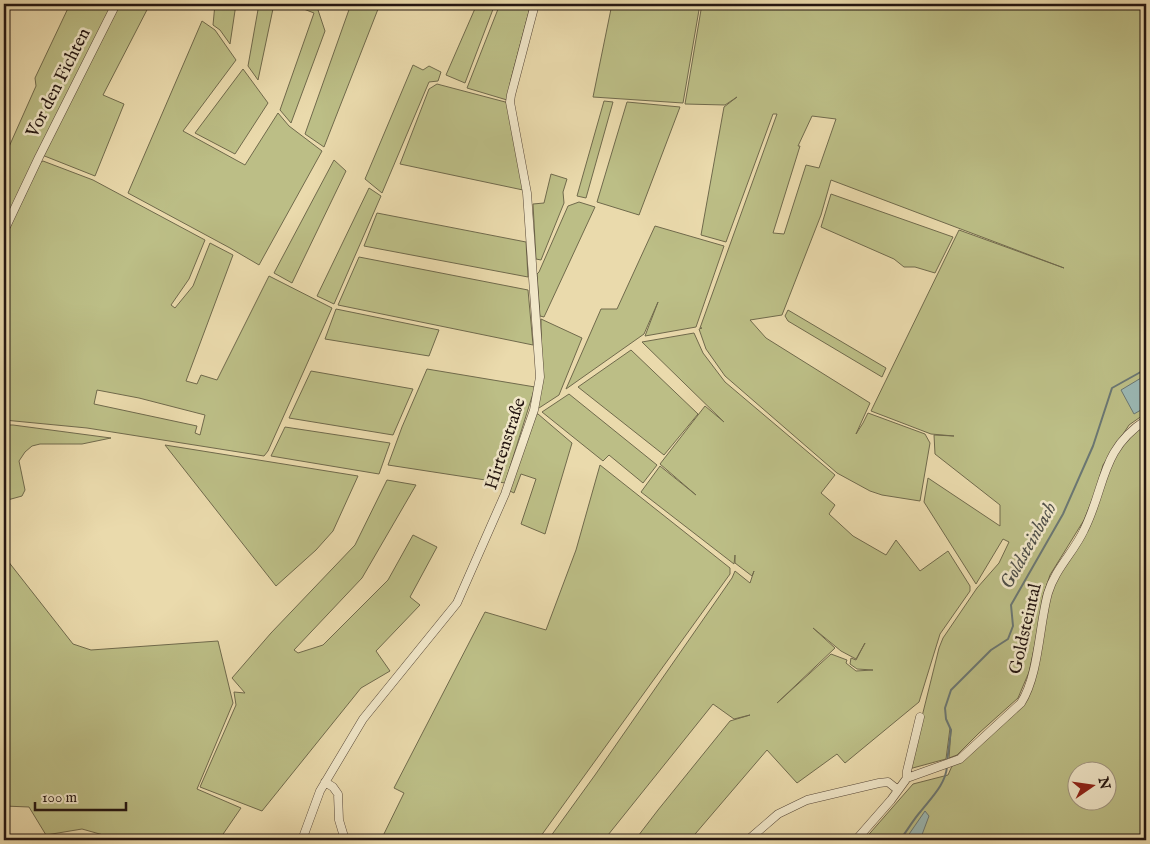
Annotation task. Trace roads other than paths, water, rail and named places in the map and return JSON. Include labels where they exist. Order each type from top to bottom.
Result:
[{"type":"street","name":"Vor den Fichten","points":[[4,231],[38,157],[116,4]]},
{"type":"street","name":"Hirtenstraße","points":[[302,840],[317,798],[325,782],[363,719],[457,603],[505,494],[534,410],[540,377],[527,193],[510,95],[535,4]]},
{"type":"street","name":"Goldsteintal","points":[[907,778],[952,763],[966,754],[1015,709],[1024,698],[1031,677],[1049,590],[1060,567],[1085,530],[1104,470],[1114,451],[1128,434],[1146,420]]},
{"type":"street","points":[[856,840],[907,778],[920,717]]},
{"type":"street","points":[[325,782],[333,787],[338,794],[339,820],[345,840]]},
{"type":"street","points":[[748,840],[778,814],[807,800],[888,782],[898,790]]},
{"type":"water","points":[[1146,375],[1146,407],[1134,414],[1121,390]]},
{"type":"water","points":[[925,811],[929,816],[920,840],[905,840]]},
{"type":"waterway","name":"Goldsteinbach","points":[[947,762],[951,730],[946,719],[945,708],[951,690],[991,650],[1008,639],[1013,626],[1011,605],[1063,514],[1093,446],[1112,388],[1146,369]]},
{"type":"waterway","name":"Goldsteinbach","points":[[900,840],[941,785],[947,766]]}]
